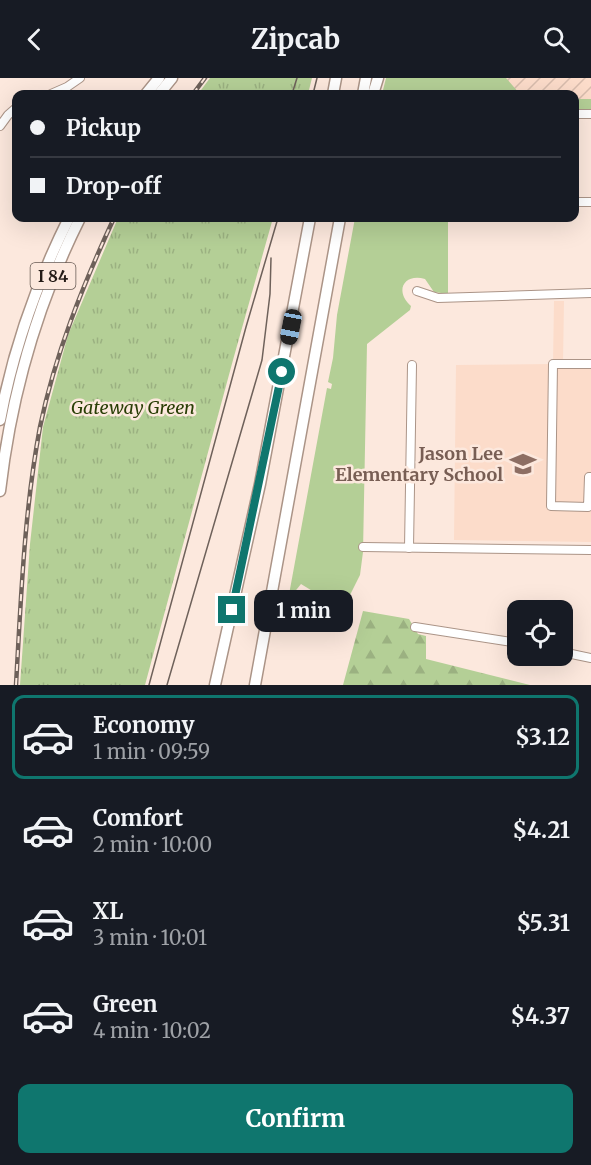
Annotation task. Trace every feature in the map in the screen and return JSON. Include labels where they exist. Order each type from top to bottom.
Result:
[{"type":"highway","points":[[149,90],[159,78]]},
{"type":"highway","points":[[162,90],[172,78]]},
{"type":"highway","name":"I 84","points":[[0,420],[24,325],[49,260],[67,222]]},
{"type":"highway","name":"I 84","points":[[0,491],[12,412],[31,336],[48,287],[78,222]]},
{"type":"highway","points":[[215,685],[260,484],[309,222]]},
{"type":"highway","points":[[255,685],[339,222]]},
{"type":"street","points":[[60,90],[80,78]]},
{"type":"street","points":[[0,126],[12,112]]},
{"type":"street","points":[[417,291],[438,298],[591,293]]},
{"type":"street","points":[[409,548],[412,364]]},
{"type":"street","points":[[591,364],[553,364],[551,506],[588,507],[588,484],[589,477],[591,477]]},
{"type":"street","points":[[363,547],[591,550]]},
{"type":"street","points":[[415,627],[507,642]]},
{"type":"street","points":[[573,654],[591,658]]},
{"type":"shaded area","points":[[489,78],[591,78],[591,109],[579,109],[579,90],[489,90]]},
{"type":"shaded area","name":"Jason Lee Elementary School","points":[[554,301],[564,301],[563,363],[591,363],[591,542],[454,540],[456,365],[553,364]]},
{"type":"green space","points":[[210,78],[312,78],[309,90],[201,90]]},
{"type":"green space","points":[[386,78],[506,78],[516,90],[383,90]]},
{"type":"green space","points":[[579,99],[591,99],[591,109],[579,109]]},
{"type":"green space","name":"Gateway Green","points":[[116,222],[272,222],[145,685],[20,685],[30,544],[43,427],[68,335]]},
{"type":"green space","points":[[354,222],[448,222],[448,294],[434,292],[425,279],[407,281],[402,289],[403,295],[411,306],[410,310],[367,344],[363,552],[360,575],[340,615],[321,610],[314,592],[301,584],[288,600],[327,388],[331,389],[332,384],[328,382],[337,315]]},
{"type":"green space","points":[[363,611],[409,619],[418,634],[426,636],[426,659],[530,685],[343,685]]},
{"type":"tram line","points":[[293,90],[297,78]]},
{"type":"tram line","points":[[314,90],[317,78]]},
{"type":"tram line","points":[[149,685],[277,222]]},
{"type":"tram line","points":[[167,685],[262,360],[270,294],[271,258]]},
{"type":"railway","points":[[196,90],[205,78]]},
{"type":"railway","points":[[16,685],[27,523],[40,427],[71,320],[112,222]]},
{"type":"place","name":"Jason Lee Elementary School","points":[[523,464]]},
{"type":"route","points":[[232,610],[282,372]]}]
